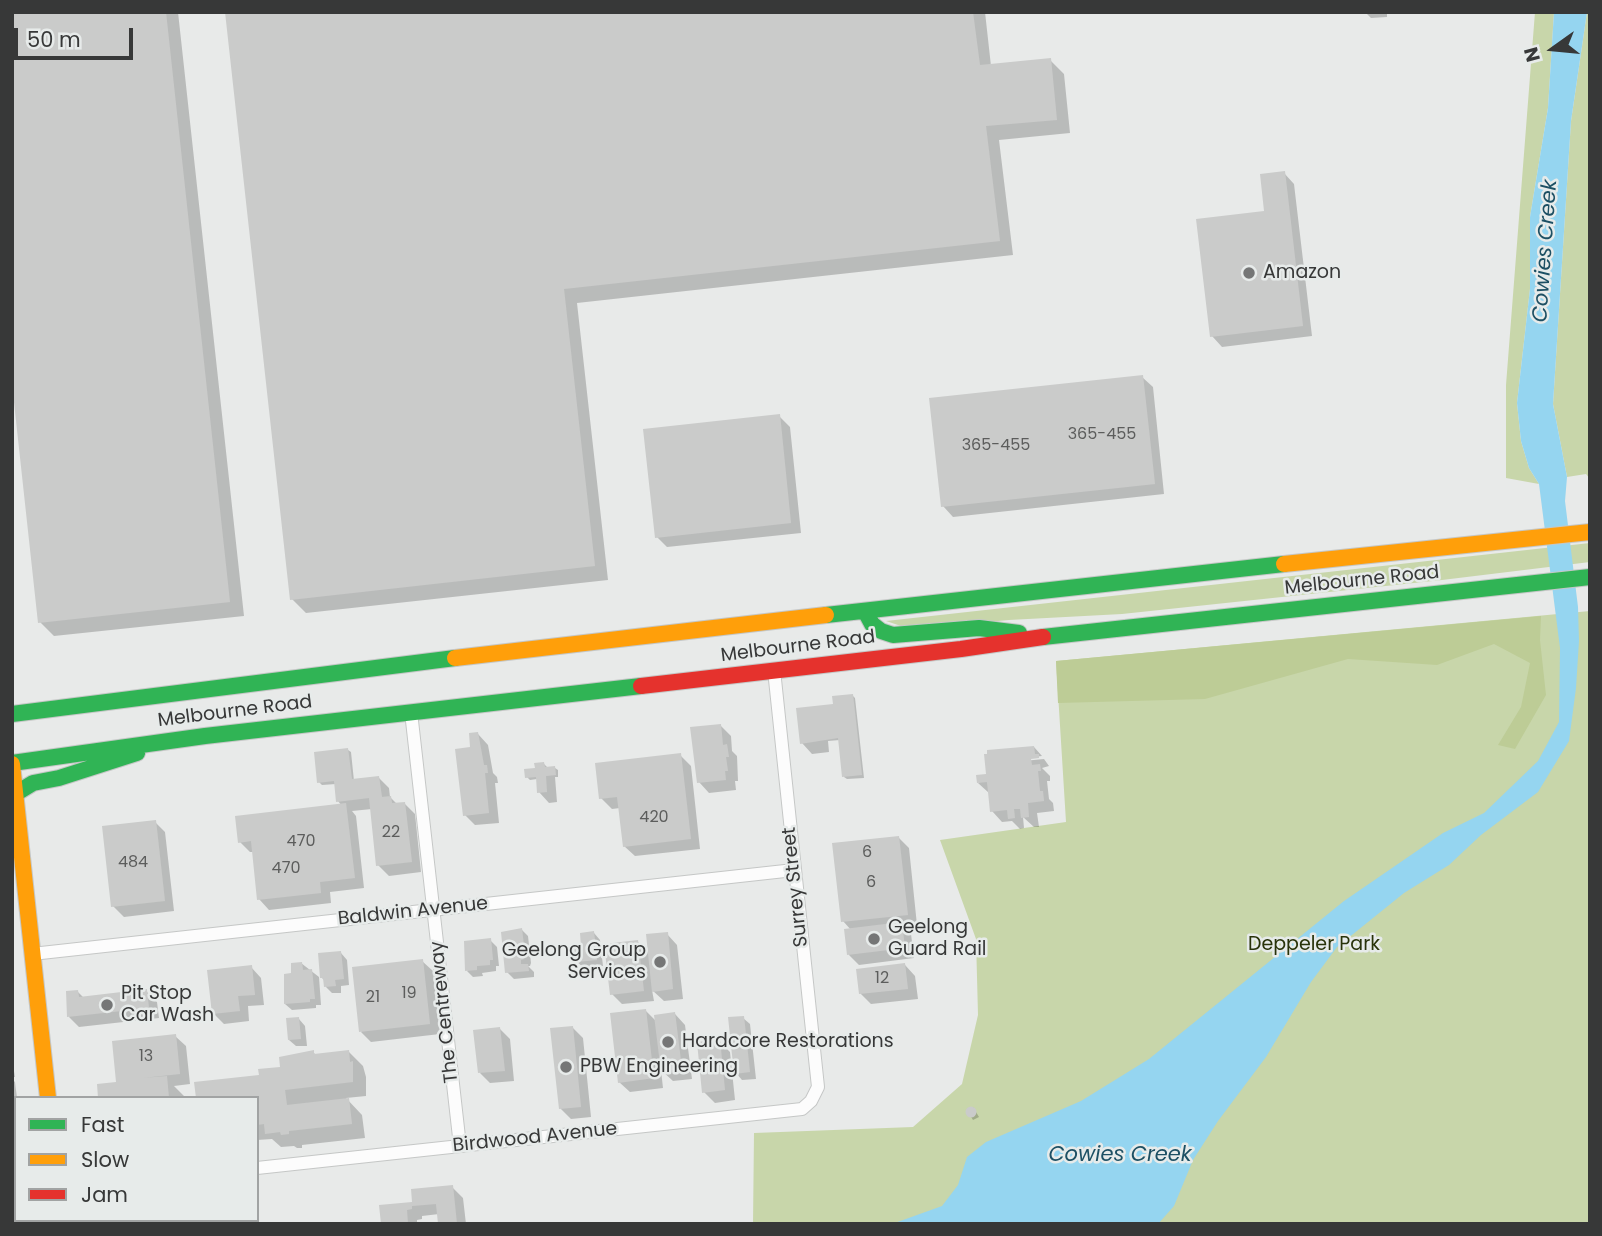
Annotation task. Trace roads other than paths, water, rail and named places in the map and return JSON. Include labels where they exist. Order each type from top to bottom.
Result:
[{"type":"main road","name":"Melbourne Road","points":[[12,714],[517,649],[1590,531]]},
{"type":"main road","name":"Melbourne Road","points":[[12,763],[411,712],[961,649],[1043,636],[1583,578]]},
{"type":"main road","points":[[865,611],[872,624],[893,635],[979,628],[1043,636]]},
{"type":"main road","points":[[15,794],[33,783],[180,740]]},
{"type":"main road","points":[[12,763],[48,1096]]},
{"type":"street","name":"Surrey Street","points":[[774,670],[818,1087],[811,1101]]},
{"type":"street","name":"The Centreway","points":[[411,712],[460,1146]]},
{"type":"street","name":"Baldwin Avenue","points":[[32,954],[794,870]]},
{"type":"street","name":"Birdwood Avenue","points":[[259,1168],[802,1109],[811,1101]]},
{"type":"water","name":"Cowies Creek","points":[[1554,12],[1587,12],[1571,121],[1553,404],[1567,477],[1565,501],[1578,607],[1576,688],[1569,741],[1538,792],[1481,835],[1449,865],[1404,893],[1337,947],[1311,982],[1266,1057],[1218,1121],[1193,1160],[1174,1206],[1158,1224],[892,1224],[942,1206],[958,1185],[967,1157],[986,1142],[1081,1101],[1149,1059],[1344,901],[1443,833],[1484,813],[1538,761],[1559,722],[1560,648],[1539,484],[1529,468],[1521,441],[1517,403],[1530,289],[1530,217],[1548,108]]},
{"type":"place","name":"Amazon","points":[[1249,273]]},
{"type":"place","name":"Geelong Guard Rail","points":[[874,939]]},
{"type":"place","name":"Geelong Group Services","points":[[660,962]]},
{"type":"place","name":"Pit Stop Car Wash","points":[[107,1005]]},
{"type":"place","name":"Hardcore Restorations","points":[[668,1042]]},
{"type":"place","name":"PBW Engineering","points":[[566,1067]]},
{"type":"park label","name":"Deppeler Park","points":[[1314,945]]}]
